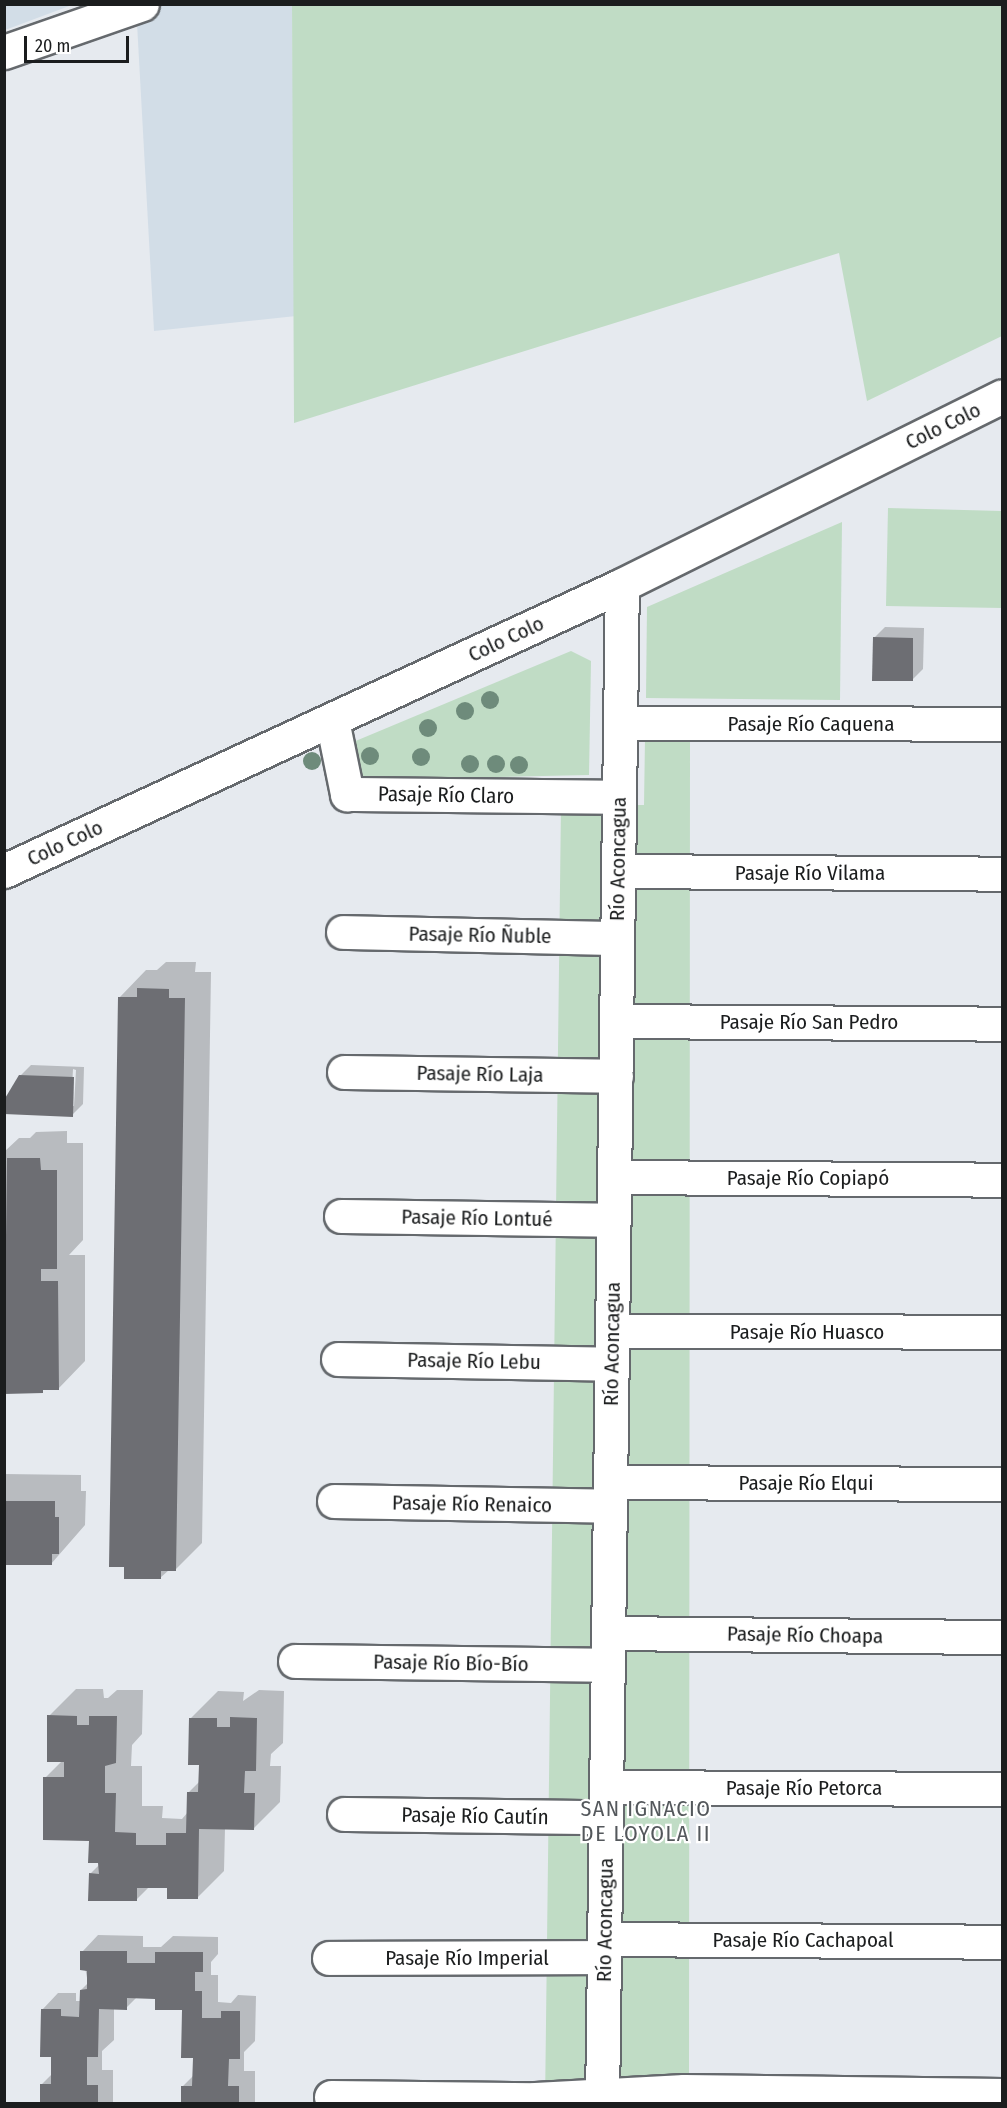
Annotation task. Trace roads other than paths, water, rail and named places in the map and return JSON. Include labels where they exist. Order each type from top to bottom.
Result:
[{"type":"street","points":[[4,52],[142,4]]},
{"type":"street","name":"Colo Colo","points":[[4,871],[622,585],[1002,396]]},
{"type":"street","name":"Río Aconcagua","points":[[602,2099],[622,585]]},
{"type":"street","name":"Pasaje Río Claro","points":[[332,720],[347,794],[619,797]]},
{"type":"street","name":"Pasaje Río Caquena","points":[[620,723],[1002,724]]},
{"type":"street","name":"Pasaje Río Vilama","points":[[618,872],[1002,874]]},
{"type":"street","name":"Pasaje Río Ñuble","points":[[343,932],[617,938]]},
{"type":"street","name":"Pasaje Río San Pedro","points":[[616,1021],[1002,1024]]},
{"type":"street","name":"Pasaje Río Laja","points":[[344,1072],[616,1076]]},
{"type":"street","name":"Pasaje Río Copiapó","points":[[614,1177],[1002,1180]]},
{"type":"street","name":"Pasaje Río Lontué","points":[[341,1216],[614,1220]]},
{"type":"street","name":"Pasaje Río Huasco","points":[[612,1331],[1002,1332]]},
{"type":"street","name":"Pasaje Río Lebu","points":[[338,1359],[611,1364]]},
{"type":"street","name":"Pasaje Río Elqui","points":[[610,1494],[1002,1484]]},
{"type":"street","name":"Pasaje Río Renaico","points":[[334,1501],[610,1494]]},
{"type":"street","name":"Pasaje Río Choapa","points":[[608,1633],[1002,1636]]},
{"type":"street","name":"Pasaje Río Bío-Bío","points":[[295,1661],[608,1665]]},
{"type":"street","name":"Pasaje Río Petorca","points":[[606,1802],[1002,1789]]},
{"type":"street","name":"Pasaje Río Cautín","points":[[344,1814],[606,1802]]},
{"type":"street","name":"Pasaje Río Cachapoal","points":[[604,1948],[1002,1942]]},
{"type":"street","name":"Pasaje Río Imperial","points":[[330,1958],[604,1948]]},
{"type":"street","points":[[331,2097],[602,2099],[684,2091],[1002,2095]]},
{"type":"district","name":"SAN IGNACIO DE LOYOLA II","points":[[646,1820]]}]
